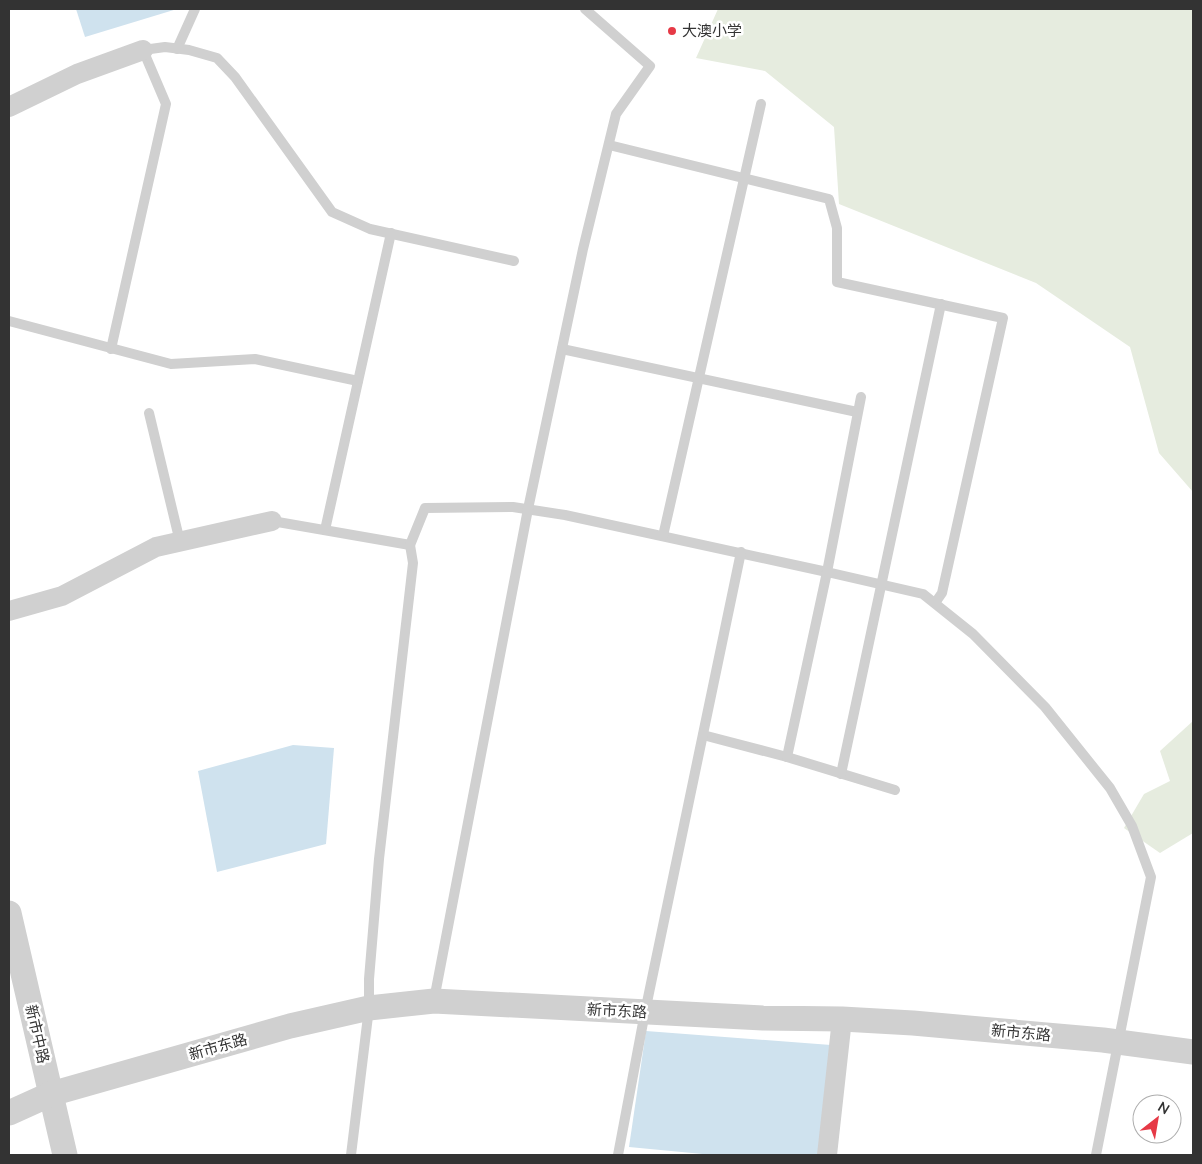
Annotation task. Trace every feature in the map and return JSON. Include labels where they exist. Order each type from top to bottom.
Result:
[{"type":"street","points":[[9,106],[77,74],[143,50]]},
{"type":"street","points":[[9,611],[62,596],[156,547],[272,520]]},
{"type":"street","name":"新市中路","points":[[9,913],[65,1155]]},
{"type":"street","name":"新市东路","points":[[9,1113],[51,1094],[290,1026],[369,1008],[434,1001],[763,1018],[842,1019],[914,1023],[1118,1042],[1193,1052]]},
{"type":"street","points":[[827,1155],[842,1019]]},
{"type":"lane","points":[[177,49],[195,9]]},
{"type":"lane","points":[[434,1001],[528,509],[583,249],[616,114],[650,66],[585,9]]},
{"type":"lane","points":[[111,350],[166,104],[143,50],[165,47],[189,50],[217,58],[241,85],[332,212],[370,229],[514,261]]},
{"type":"lane","points":[[663,536],[761,104]]},
{"type":"lane","points":[[609,145],[829,199],[837,228],[837,282],[1003,318],[942,593],[935,603]]},
{"type":"lane","points":[[325,530],[391,233]]},
{"type":"lane","points":[[841,774],[941,304]]},
{"type":"lane","points":[[9,321],[111,350],[171,364],[256,359],[358,381]]},
{"type":"lane","points":[[562,349],[857,412]]},
{"type":"lane","points":[[787,757],[827,572],[860,397]]},
{"type":"lane","points":[[149,413],[180,542]]},
{"type":"lane","points":[[351,1155],[369,1008],[369,979],[379,859],[413,563],[410,545],[425,508],[513,507],[565,515],[741,552],[923,594],[973,634],[1045,707],[1110,788],[1132,826],[1151,877],[1096,1155]]},
{"type":"lane","points":[[272,520],[410,545]]},
{"type":"lane","points":[[618,1155],[645,1012],[741,552]]},
{"type":"lane","points":[[703,736],[787,757],[895,790]]},
{"type":"shaded area","points":[[718,9],[1193,9],[1193,492],[1159,453],[1130,347],[1036,283],[839,204],[834,127],[765,71],[696,58]]},
{"type":"shaded area","points":[[1193,721],[1193,833],[1160,853],[1124,828],[1144,794],[1170,781],[1160,751]]},
{"type":"water","points":[[76,9],[177,9],[85,37]]},
{"type":"water","points":[[293,745],[334,748],[326,844],[217,872],[198,771]]},
{"type":"water","points":[[646,1031],[831,1045],[821,1155],[713,1155],[629,1147]]},
{"type":"place","name":"大澳小学","points":[[672,31]]}]
